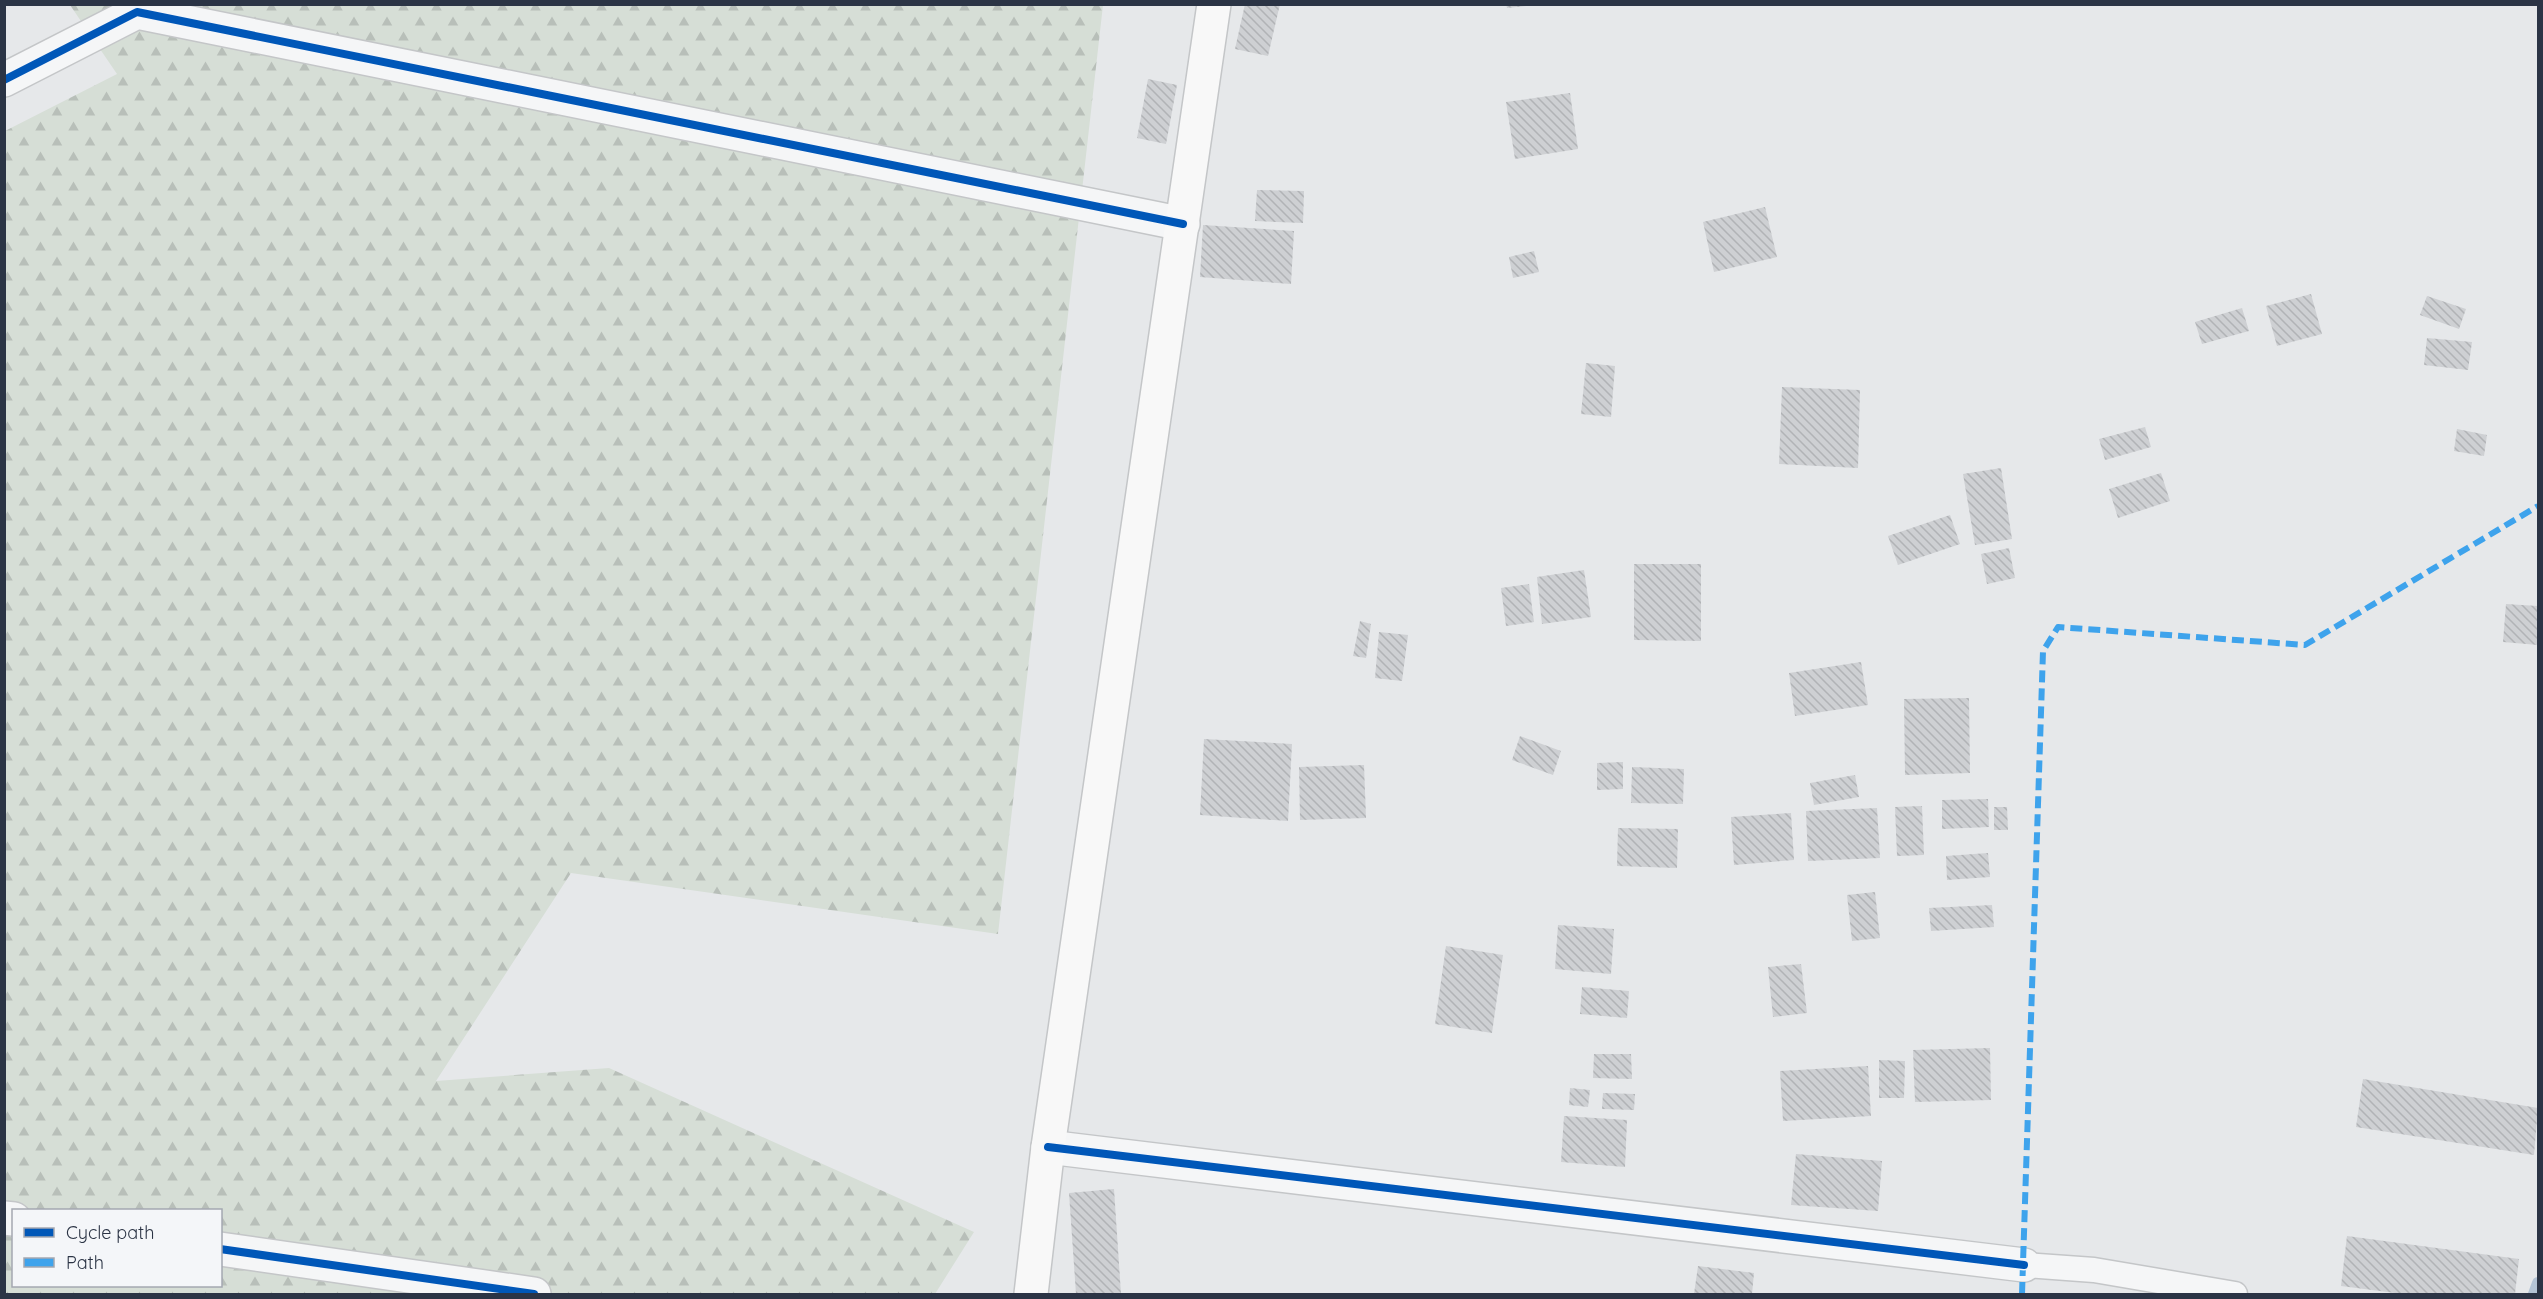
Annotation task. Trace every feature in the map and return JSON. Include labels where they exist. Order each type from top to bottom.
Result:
[{"type":"main road","points":[[1031,1294],[1048,1147],[1214,4]]},
{"type":"street","points":[[4,80],[137,12],[1183,224]]},
{"type":"street","points":[[1048,1147],[2024,1264]]},
{"type":"street","points":[[222,1249],[534,1294]]},
{"type":"lane","points":[[2024,1264],[2094,1270],[2235,1294]]},
{"type":"green space","points":[[70,5],[1103,5],[998,934],[571,873],[436,1081],[609,1068],[974,1232],[935,1294],[5,1294],[5,131],[117,74]]},
{"type":"building","points":[[1245,4],[1280,4],[1268,56],[1235,49]]},
{"type":"building","points":[[1506,4],[1525,4],[1526,6],[1507,8]]},
{"type":"building","points":[[1148,79],[1177,85],[1166,144],[1137,138]]},
{"type":"building","points":[[1570,93],[1578,149],[1515,159],[1506,102]]},
{"type":"building","points":[[1257,190],[1304,191],[1303,223],[1255,221]]},
{"type":"building","points":[[1765,207],[1777,257],[1714,272],[1703,222]]},
{"type":"building","points":[[1203,225],[1294,231],[1291,284],[1200,277]]},
{"type":"building","points":[[1534,251],[1539,272],[1513,278],[1509,257]]},
{"type":"building","points":[[2311,294],[2322,334],[2277,346],[2266,306]]},
{"type":"building","points":[[2427,296],[2466,309],[2459,329],[2420,315]]},
{"type":"building","points":[[2242,308],[2249,331],[2202,344],[2195,322]]},
{"type":"building","points":[[2427,338],[2472,342],[2468,370],[2424,365]]},
{"type":"building","points":[[1586,363],[1615,366],[1611,417],[1581,414]]},
{"type":"building","points":[[1782,387],[1860,390],[1858,468],[1779,464]]},
{"type":"building","points":[[2145,427],[2151,447],[2105,460],[2099,439]]},
{"type":"building","points":[[2457,429],[2487,435],[2484,456],[2454,451]]},
{"type":"building","points":[[2001,468],[2012,539],[1975,545],[1963,474]]},
{"type":"building","points":[[2161,473],[2170,501],[2118,518],[2109,489]]},
{"type":"building","points":[[1950,515],[1960,544],[1898,565],[1888,536]]},
{"type":"building","points":[[2009,548],[2015,578],[1987,584],[1981,554]]},
{"type":"building","points":[[1634,564],[1701,564],[1701,641],[1634,640]]},
{"type":"building","points":[[1584,570],[1591,617],[1542,624],[1537,577]]},
{"type":"building","points":[[1529,584],[1534,622],[1506,626],[1501,588]]},
{"type":"building","points":[[2506,604],[2538,606],[2538,645],[2503,642]]},
{"type":"building","points":[[1360,621],[1371,624],[1366,658],[1353,656]]},
{"type":"building","points":[[1379,632],[1408,635],[1402,681],[1375,678]]},
{"type":"building","points":[[1861,662],[1868,705],[1795,716],[1789,673]]},
{"type":"building","points":[[1969,698],[1970,773],[1905,775],[1904,699]]},
{"type":"building","points":[[1520,736],[1561,751],[1553,775],[1512,760]]},
{"type":"building","points":[[1204,739],[1292,744],[1288,821],[1200,815]]},
{"type":"building","points":[[1623,762],[1623,789],[1597,790],[1597,763]]},
{"type":"building","points":[[1364,765],[1366,818],[1300,820],[1299,767]]},
{"type":"building","points":[[1632,767],[1684,769],[1683,804],[1631,803]]},
{"type":"building","points":[[1855,775],[1859,797],[1814,805],[1810,783]]},
{"type":"building","points":[[1988,799],[1989,827],[1942,829],[1942,800]]},
{"type":"building","points":[[1922,806],[1924,855],[1897,856],[1895,807]]},
{"type":"building","points":[[1994,807],[2007,807],[2008,830],[1994,830]]},
{"type":"building","points":[[1877,808],[1880,858],[1808,861],[1806,811]]},
{"type":"building","points":[[1791,813],[1794,860],[1734,865],[1731,817]]},
{"type":"building","points":[[1618,828],[1678,829],[1677,868],[1617,866]]},
{"type":"building","points":[[1988,853],[1990,877],[1947,880],[1946,856]]},
{"type":"building","points":[[1875,892],[1880,938],[1852,941],[1847,895]]},
{"type":"building","points":[[1992,905],[1994,927],[1931,931],[1929,908]]},
{"type":"building","points":[[1558,925],[1614,929],[1611,974],[1555,969]]},
{"type":"building","points":[[1446,946],[1503,955],[1492,1033],[1435,1024]]},
{"type":"building","points":[[1801,964],[1807,1013],[1773,1017],[1768,967]]},
{"type":"building","points":[[1582,987],[1629,991],[1627,1018],[1580,1014]]},
{"type":"building","points":[[1990,1048],[1991,1100],[1915,1102],[1913,1050]]},
{"type":"building","points":[[1594,1054],[1631,1054],[1632,1079],[1593,1078]]},
{"type":"building","points":[[1879,1060],[1905,1061],[1904,1098],[1879,1098]]},
{"type":"building","points":[[1868,1066],[1871,1116],[1783,1121],[1780,1071]]},
{"type":"building","points":[[2363,1079],[2538,1108],[2534,1155],[2356,1127]]},
{"type":"building","points":[[1570,1088],[1590,1090],[1588,1107],[1569,1105]]},
{"type":"building","points":[[1603,1093],[1635,1094],[1634,1110],[1602,1109]]},
{"type":"building","points":[[1564,1116],[1627,1120],[1625,1167],[1561,1162]]},
{"type":"building","points":[[1796,1154],[1882,1161],[1878,1211],[1791,1205]]},
{"type":"building","points":[[1114,1189],[1121,1294],[1076,1294],[1069,1193]]},
{"type":"building","points":[[2347,1236],[2519,1259],[2515,1294],[2403,1294],[2341,1286]]},
{"type":"building","points":[[1698,1266],[1754,1273],[1752,1294],[1694,1294]]},
{"type":"waterway","points":[[2534,1294],[2538,1283]]},
{"type":"marked path","points":[[2022,1294],[2043,651],[2058,627],[2305,645],[2538,506]]},
{"type":"cycle path","points":[[4,80],[137,12],[1183,224]]},
{"type":"cycle path","points":[[1048,1147],[2024,1265]]},
{"type":"cycle path","points":[[222,1249],[534,1294]]}]
